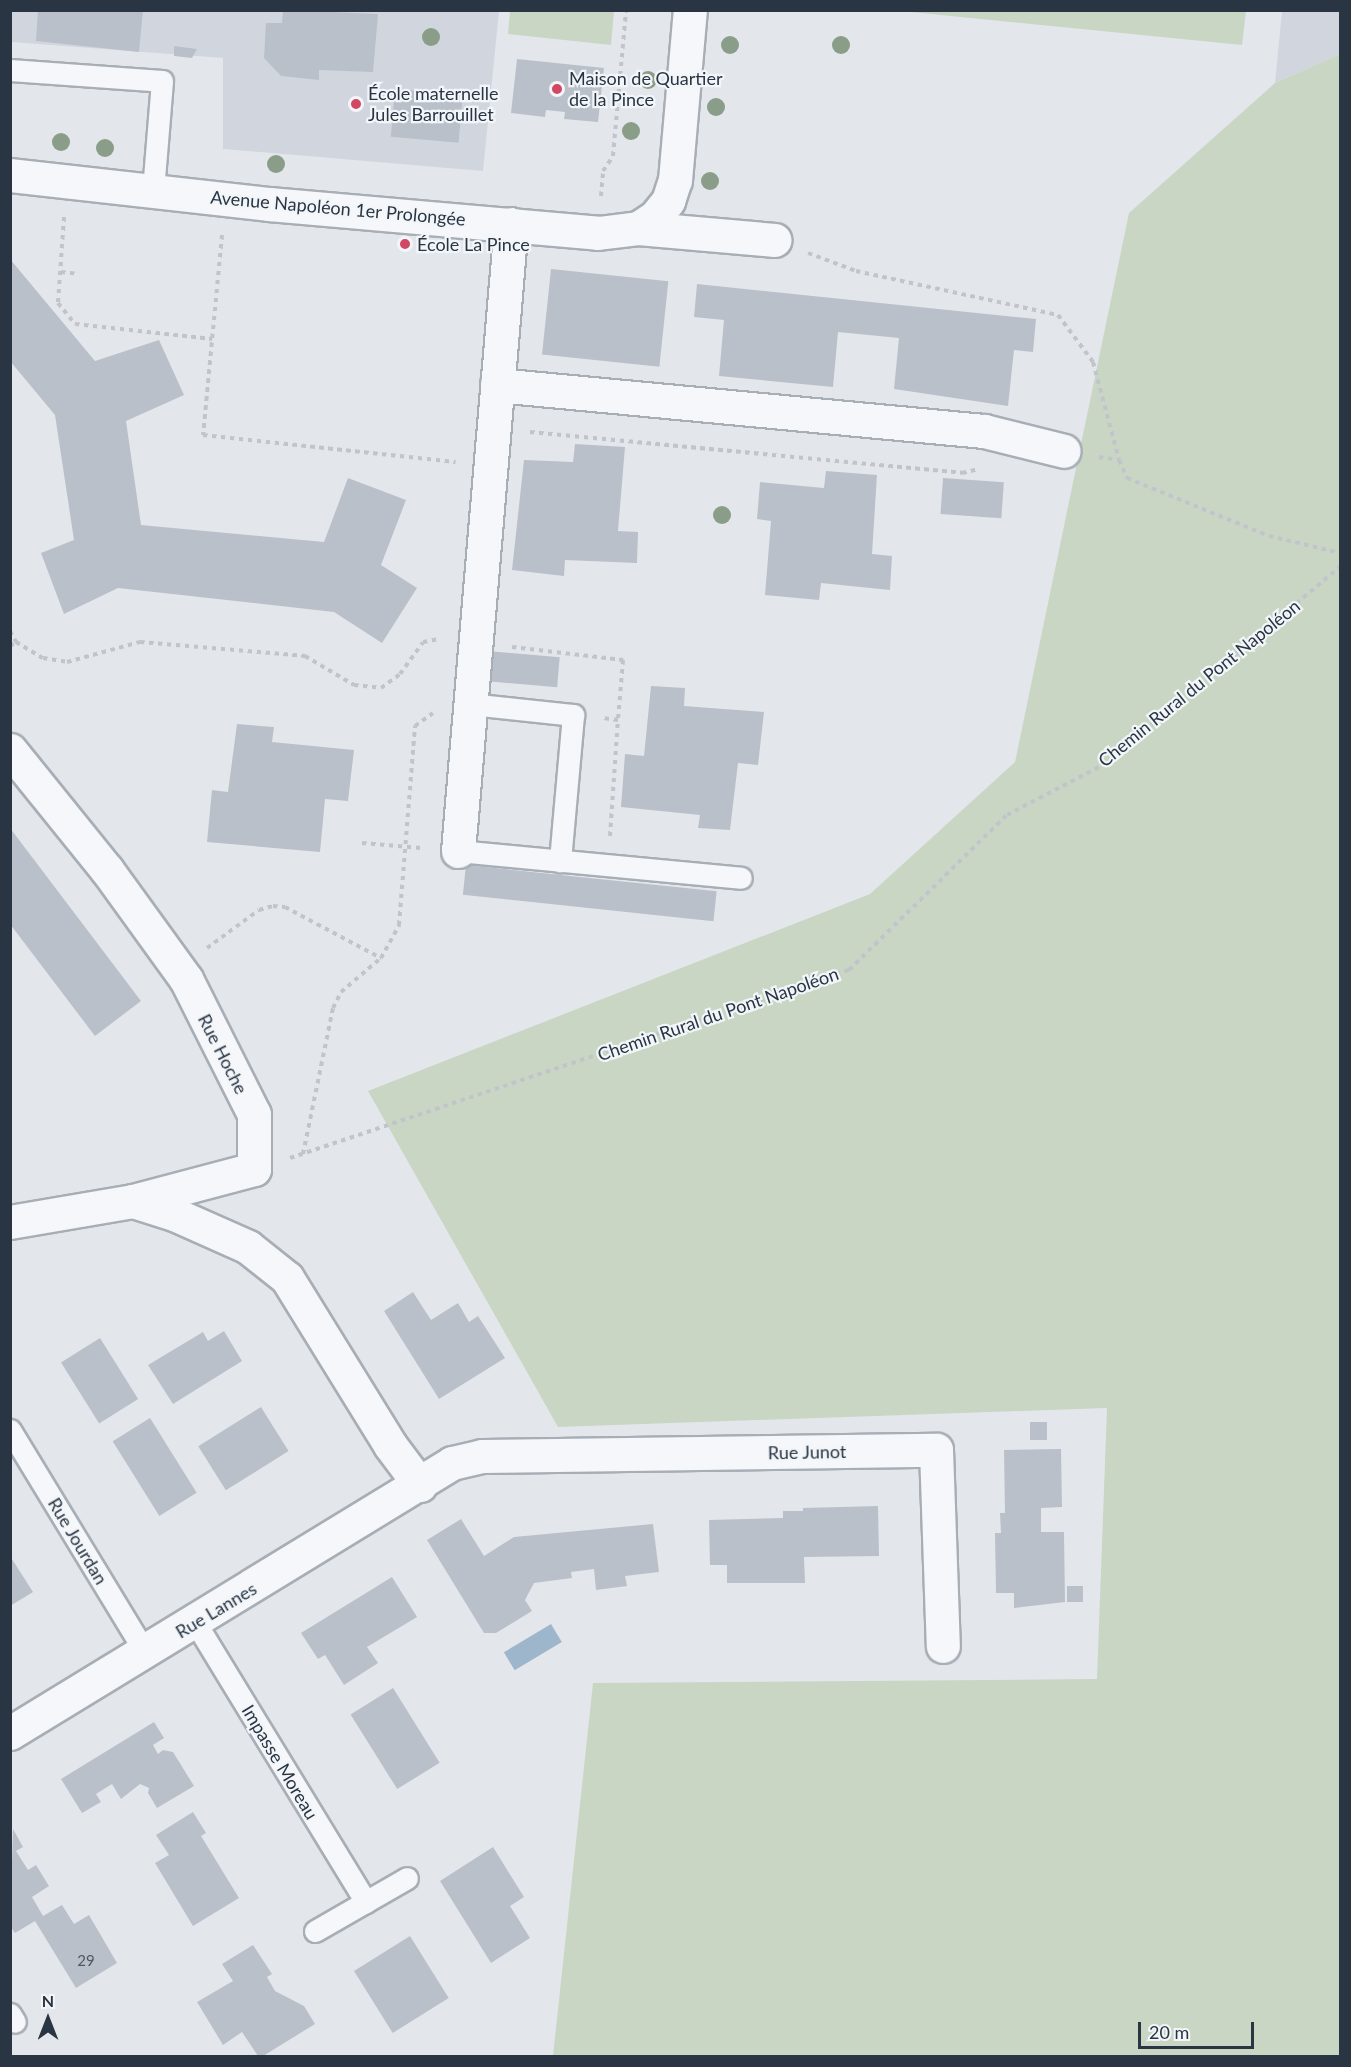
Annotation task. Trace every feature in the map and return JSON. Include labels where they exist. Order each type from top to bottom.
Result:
[{"type":"street","points":[[638,228],[662,209],[675,180],[690,10]]},
{"type":"street","name":"Avenue Napoléon 1er Prolongée","points":[[10,175],[225,199],[598,233],[638,228],[774,240]]},
{"type":"street","points":[[458,851],[511,224]]},
{"type":"street","points":[[497,385],[984,431],[1064,451]]},
{"type":"street","name":"Rue Hoche","points":[[10,750],[179,969],[254,1114],[254,1168]]},
{"type":"street","points":[[10,1222],[133,1201],[254,1168]]},
{"type":"street","points":[[133,1201],[174,1214],[248,1247],[288,1278],[390,1445],[420,1485]]},
{"type":"street","name":"Rue Junot","points":[[482,1456],[936,1450],[943,1646]]},
{"type":"street","name":"Rue Lannes","points":[[10,1733],[420,1485],[452,1463],[482,1456]]},
{"type":"lane","points":[[10,70],[162,81],[153,190]]},
{"type":"lane","points":[[470,704],[573,715],[560,861]]},
{"type":"lane","points":[[458,851],[741,878]]},
{"type":"lane","name":"Rue Jourdan","points":[[10,1430],[145,1652]]},
{"type":"lane","name":"Impasse Moreau","points":[[195,1622],[366,1902]]},
{"type":"lane","points":[[315,1930],[407,1878]]},
{"type":"path","points":[[598,233],[603,171],[613,156],[626,10]]},
{"type":"path","points":[[67,180],[58,303],[75,324],[212,339]]},
{"type":"path","points":[[225,199],[203,435],[460,463],[461,452]]},
{"type":"path","points":[[774,240],[856,271],[1058,315],[1093,362],[1119,460],[1127,478],[1269,536],[1341,553]]},
{"type":"path","points":[[61,272],[79,274]]},
{"type":"path","points":[[527,432],[962,473],[985,468]]},
{"type":"path","name":"Chemin Rural du Pont Napoléon","points":[[254,1168],[303,1154],[849,970],[1007,815],[1103,765],[1341,567]]},
{"type":"path","points":[[10,631],[16,642],[43,658],[67,662],[140,642],[305,656],[354,685],[381,688],[400,674],[423,642],[443,638],[442,649]]},
{"type":"path","points":[[10,646],[16,642]]},
{"type":"path","points":[[475,642],[623,660],[609,847]]},
{"type":"path","points":[[303,1154],[333,1008],[341,992],[381,958],[399,925],[415,726],[436,710]]},
{"type":"path","points":[[573,715],[618,720]]},
{"type":"path","points":[[362,843],[458,851]]},
{"type":"path","points":[[179,969],[259,910],[273,906],[285,907],[381,958]]},
{"type":"shaded area","name":"École maternelle Jules Barrouillet","points":[[10,11],[499,11],[483,171],[223,149],[223,58],[11,42]]},
{"type":"shaded area","points":[[1282,11],[1340,11],[1340,54],[1275,83]]},
{"type":"green space","points":[[1246,10],[1242,45],[901,11]]},
{"type":"green space","points":[[510,11],[614,11],[611,45],[508,34]]},
{"type":"green space","points":[[1340,54],[1340,2056],[553,2056],[593,1683],[1097,1679],[1107,1408],[558,1427],[368,1091],[870,894],[1015,762],[1129,213],[1275,83]]},
{"type":"water","points":[[551,1624],[562,1642],[515,1670],[504,1652]]},
{"type":"building","points":[[38,10],[143,10],[139,52],[36,41]]},
{"type":"building","points":[[283,10],[378,14],[373,72],[319,70],[319,80],[281,76],[264,58],[266,23],[282,23]]},
{"type":"building","points":[[174,46],[197,49],[192,58],[174,56]]},
{"type":"building","points":[[517,59],[604,68],[598,122],[564,119],[565,112],[546,110],[545,117],[511,113]]},
{"type":"building","points":[[395,89],[463,95],[459,143],[391,137]]},
{"type":"building","points":[[10,259],[95,361],[159,340],[184,395],[126,421],[141,525],[324,542],[348,478],[406,500],[381,565],[417,588],[382,643],[334,612],[118,588],[64,614],[41,553],[74,540],[55,415],[10,361]]},
{"type":"building","points":[[551,269],[668,281],[659,367],[542,355]]},
{"type":"building","points":[[697,284],[1036,319],[1033,352],[1014,350],[1008,406],[894,389],[899,338],[838,332],[833,387],[719,376],[724,320],[694,317]]},
{"type":"building","points":[[575,444],[625,447],[618,531],[638,532],[637,563],[565,560],[564,576],[512,570],[524,460],[573,462]]},
{"type":"building","points":[[826,471],[877,475],[872,554],[892,556],[890,590],[821,583],[819,600],[765,595],[771,521],[757,519],[760,482],[824,488]]},
{"type":"building","points":[[943,478],[1004,482],[1001,518],[940,514]]},
{"type":"building","points":[[487,651],[560,657],[557,687],[484,681]]},
{"type":"building","points":[[651,686],[685,688],[684,706],[764,712],[758,765],[738,763],[730,830],[698,828],[700,815],[621,807],[625,754],[644,756]]},
{"type":"building","points":[[237,724],[274,727],[272,742],[354,750],[348,801],[325,799],[320,852],[207,842],[212,790],[228,792]]},
{"type":"building","points":[[10,828],[141,1001],[95,1036],[10,924]]},
{"type":"building","points":[[466,865],[717,891],[713,921],[463,895]]},
{"type":"building","points":[[413,1292],[431,1320],[458,1303],[469,1322],[478,1316],[505,1358],[439,1399],[384,1311]]},
{"type":"building","points":[[224,1331],[242,1361],[173,1404],[148,1365],[203,1332],[208,1341]]},
{"type":"building","points":[[100,1338],[138,1399],[99,1423],[61,1362]]},
{"type":"building","points":[[261,1407],[289,1451],[226,1490],[198,1446]]},
{"type":"building","points":[[150,1418],[197,1493],[159,1516],[113,1441]]},
{"type":"building","points":[[1030,1422],[1047,1422],[1047,1440],[1030,1440]]},
{"type":"building","points":[[1061,1449],[1062,1507],[1041,1508],[1041,1532],[1064,1532],[1065,1602],[1014,1608],[1014,1593],[996,1593],[995,1533],[1001,1533],[1000,1513],[1005,1513],[1004,1450]]},
{"type":"building","points":[[878,1506],[879,1556],[804,1557],[805,1583],[727,1583],[727,1565],[710,1565],[709,1520],[783,1518],[783,1511],[803,1511],[803,1508]]},
{"type":"building","points":[[461,1519],[484,1556],[514,1537],[653,1524],[659,1572],[625,1576],[627,1586],[596,1590],[594,1569],[571,1572],[572,1578],[534,1583],[525,1600],[532,1611],[496,1633],[484,1633],[427,1540]]},
{"type":"building","points":[[10,1556],[33,1592],[10,1606]]},
{"type":"building","points":[[392,1577],[417,1617],[367,1647],[378,1663],[344,1685],[325,1655],[318,1659],[301,1633]]},
{"type":"building","points":[[1067,1586],[1083,1586],[1083,1602],[1067,1602]]},
{"type":"building","points":[[393,1688],[440,1763],[397,1789],[351,1714]]},
{"type":"building","points":[[154,1722],[164,1738],[153,1745],[158,1754],[163,1750],[173,1752],[194,1786],[157,1808],[148,1793],[149,1788],[140,1784],[121,1799],[112,1784],[96,1794],[101,1802],[82,1813],[61,1779]]},
{"type":"building","points":[[193,1812],[206,1833],[201,1836],[239,1898],[193,1926],[155,1863],[169,1855],[156,1835]]},
{"type":"building","points":[[13,1829],[23,1847],[16,1851],[28,1870],[36,1865],[49,1886],[32,1897],[43,1916],[62,1905],[74,1924],[89,1915],[117,1963],[76,1988],[35,1921],[15,1933],[10,1926]]},
{"type":"building","points":[[493,1847],[524,1897],[510,1906],[530,1938],[491,1963],[440,1881]]},
{"type":"building","points":[[410,1936],[449,1998],[393,2033],[354,1971]]},
{"type":"building","points":[[253,1945],[272,1974],[267,1977],[275,1991],[304,2006],[315,2024],[263,2056],[258,2056],[242,2032],[223,2045],[197,2002],[233,1981],[222,1964]]},
{"type":"place","name":"Maison de Quartier de la Pince","points":[[557,89]]},
{"type":"place","name":"École maternelle Jules Barrouillet","points":[[356,104]]},
{"type":"place","name":"École La Pince","points":[[405,244]]}]
